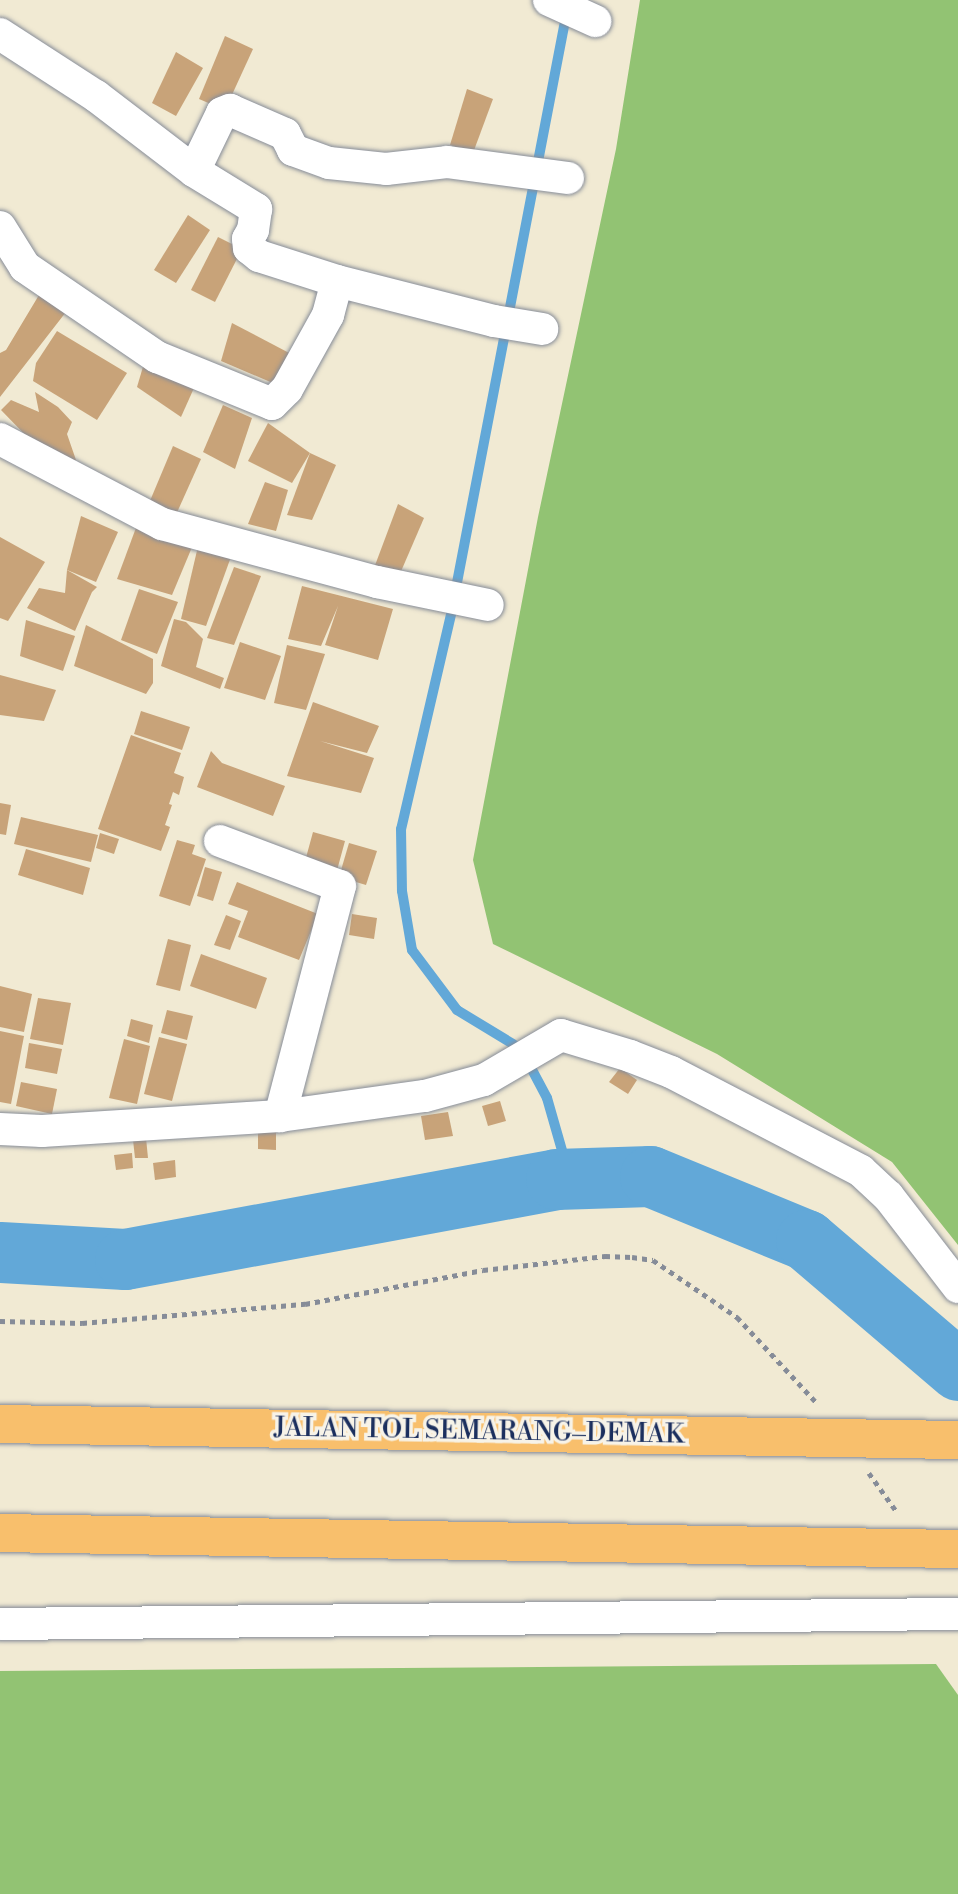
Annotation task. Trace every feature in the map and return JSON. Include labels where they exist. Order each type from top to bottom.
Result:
[{"type":"highway","name":"JALAN TOL SEMARANG–DEMAK","points":[[0,1424],[958,1440]]},
{"type":"highway","points":[[0,1533],[958,1549]]},
{"type":"street","points":[[0,34],[96,96],[194,171],[256,209],[253,230],[248,239],[249,248],[259,256],[337,281],[519,325]]},
{"type":"street","points":[[194,171],[222,113],[229,110],[285,134],[293,150],[329,163],[386,169],[447,162],[547,175]]},
{"type":"street","points":[[0,227],[25,267],[157,357],[272,404],[287,389],[328,315],[337,281]]},
{"type":"street","points":[[0,439],[162,524],[377,582],[488,605]]},
{"type":"street","points":[[220,841],[340,886],[280,1116]]},
{"type":"street","points":[[0,1129],[42,1131],[280,1116],[425,1096],[484,1080],[561,1035],[631,1056],[671,1072],[861,1171],[888,1196],[958,1287]]},
{"type":"street","points":[[0,1624],[958,1614]]},
{"type":"path","points":[[0,1321],[82,1323],[305,1304],[483,1270],[605,1256],[632,1257],[653,1260],[737,1317],[825,1412]]},
{"type":"path","points":[[865,1467],[904,1522]]},
{"type":"green space","points":[[640,0],[958,0],[958,1245],[892,1162],[717,1054],[493,944],[473,860],[538,517],[616,149]]},
{"type":"green space","points":[[936,1664],[958,1695],[958,1894],[0,1894],[0,1671]]},
{"type":"building","points":[[225,36],[253,49],[225,110],[199,99]]},
{"type":"building","points":[[176,52],[203,68],[176,116],[152,103]]},
{"type":"building","points":[[467,89],[493,99],[473,153],[450,145]]},
{"type":"building","points":[[188,215],[210,230],[176,283],[154,270]]},
{"type":"building","points":[[218,237],[242,249],[215,302],[191,290]]},
{"type":"building","points":[[39,295],[66,312],[0,397],[0,353],[6,350]]},
{"type":"building","points":[[232,323],[293,355],[275,384],[221,361]]},
{"type":"building","points":[[57,331],[127,373],[97,420],[33,381],[36,363]]},
{"type":"building","points":[[145,360],[194,388],[181,417],[137,387]]},
{"type":"building","points":[[35,392],[58,407],[72,422],[67,434],[76,460],[64,464],[33,443],[1,410],[11,400],[39,412]]},
{"type":"building","points":[[223,405],[252,418],[235,469],[203,452]]},
{"type":"building","points":[[268,423],[310,453],[292,483],[248,461]]},
{"type":"building","points":[[173,446],[201,459],[175,517],[147,508]]},
{"type":"building","points":[[310,453],[336,465],[312,520],[287,515]]},
{"type":"building","points":[[265,482],[288,490],[276,531],[248,524]]},
{"type":"building","points":[[398,504],[424,518],[399,576],[374,568]]},
{"type":"building","points":[[81,516],[118,532],[96,582],[67,570]]},
{"type":"building","points":[[140,517],[195,540],[172,595],[117,579]]},
{"type":"building","points":[[0,537],[45,562],[8,621],[0,618]]},
{"type":"building","points":[[199,542],[232,554],[206,626],[181,619]]},
{"type":"building","points":[[234,567],[261,576],[234,645],[207,638]]},
{"type":"building","points":[[67,570],[97,587],[92,592],[75,631],[27,608],[39,588],[65,593]]},
{"type":"building","points":[[302,586],[393,609],[378,660],[325,645],[338,606],[321,646],[288,639]]},
{"type":"building","points":[[139,589],[178,602],[157,654],[121,640]]},
{"type":"building","points":[[174,619],[186,622],[203,639],[196,667],[224,678],[220,689],[161,666]]},
{"type":"building","points":[[26,620],[75,636],[63,671],[20,656]]},
{"type":"building","points":[[86,625],[153,659],[153,683],[146,694],[74,666]]},
{"type":"building","points":[[240,642],[281,656],[265,700],[224,688]]},
{"type":"building","points":[[287,645],[325,654],[306,710],[274,703]]},
{"type":"building","points":[[0,675],[56,690],[44,721],[0,715]]},
{"type":"building","points":[[313,702],[379,726],[367,753],[320,741],[374,758],[361,793],[287,776]]},
{"type":"building","points":[[141,711],[190,727],[182,750],[134,734]]},
{"type":"building","points":[[131,735],[181,753],[174,773],[184,777],[179,795],[173,792],[169,804],[172,805],[165,825],[170,827],[161,851],[98,829]]},
{"type":"building","points":[[211,751],[222,763],[285,786],[273,816],[197,787]]},
{"type":"building","points":[[0,803],[11,805],[6,835],[0,834]]},
{"type":"building","points":[[21,817],[98,835],[91,862],[14,844]]},
{"type":"building","points":[[313,832],[345,841],[336,874],[304,865]]},
{"type":"building","points":[[100,833],[119,839],[114,854],[96,848]]},
{"type":"building","points":[[177,840],[195,845],[192,854],[206,859],[190,906],[159,896]]},
{"type":"building","points":[[349,843],[377,851],[366,885],[339,877]]},
{"type":"building","points":[[26,849],[90,868],[83,895],[18,875]]},
{"type":"building","points":[[205,867],[222,872],[213,901],[197,896]]},
{"type":"building","points":[[237,882],[318,914],[299,960],[238,937],[248,911],[228,904]]},
{"type":"building","points":[[352,914],[377,918],[374,939],[349,935]]},
{"type":"building","points":[[226,915],[241,921],[230,950],[214,945]]},
{"type":"building","points":[[168,939],[191,945],[180,991],[156,985]]},
{"type":"building","points":[[201,954],[267,978],[256,1009],[190,986]]},
{"type":"building","points":[[0,986],[32,994],[24,1032],[0,1027]]},
{"type":"building","points":[[38,998],[71,1003],[63,1045],[30,1039]]},
{"type":"building","points":[[167,1010],[193,1016],[187,1040],[161,1033]]},
{"type":"building","points":[[131,1019],[153,1025],[149,1043],[127,1036]]},
{"type":"building","points":[[0,1031],[24,1036],[11,1104],[0,1102]]},
{"type":"building","points":[[159,1037],[187,1044],[172,1101],[144,1094]]},
{"type":"building","points":[[124,1039],[150,1046],[137,1104],[109,1098]]},
{"type":"building","points":[[29,1043],[62,1049],[57,1074],[25,1068]]},
{"type":"building","points":[[620,1068],[637,1080],[628,1094],[609,1082]]},
{"type":"building","points":[[21,1082],[57,1089],[52,1114],[16,1106]]},
{"type":"building","points":[[500,1101],[506,1121],[488,1126],[482,1106]]},
{"type":"building","points":[[448,1112],[453,1136],[425,1140],[421,1116]]},
{"type":"building","points":[[258,1131],[276,1131],[276,1150],[258,1149]]},
{"type":"building","points":[[146,1138],[148,1158],[135,1158],[133,1140]]},
{"type":"building","points":[[132,1153],[133,1168],[116,1170],[114,1155]]},
{"type":"building","points":[[175,1160],[176,1177],[155,1180],[153,1163]]},
{"type":"waterway","points":[[455,593],[567,11]]},
{"type":"waterway","points":[[453,606],[401,829],[402,891],[412,950],[457,1010],[513,1044]]},
{"type":"waterway","points":[[529,1064],[547,1098],[570,1178]]},
{"type":"waterway","points":[[0,1252],[125,1259],[556,1179],[650,1176],[806,1240],[958,1370]]}]
